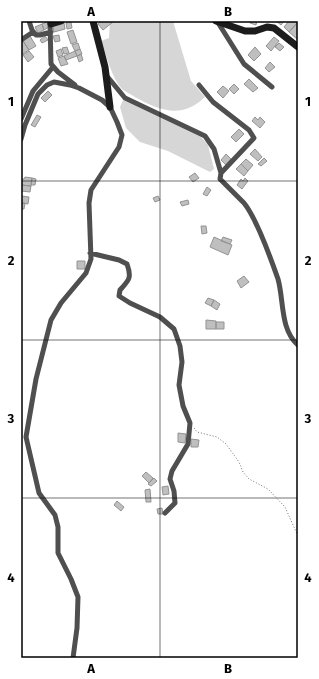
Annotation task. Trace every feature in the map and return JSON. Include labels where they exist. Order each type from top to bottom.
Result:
[{"type":"street","points":[[29,21],[33,32],[38,36],[50,26],[61,21]]},
{"type":"street","points":[[73,658],[77,628],[78,597],[58,553],[58,527],[55,515],[39,493],[26,437],[36,379],[51,320],[61,303],[86,273],[91,259],[89,203],[91,190],[119,147],[122,135],[110,108],[103,59],[93,21]]},
{"type":"street","points":[[217,21],[246,31],[255,31],[261,25],[274,28],[298,47]]},
{"type":"street","points":[[217,21],[244,64],[272,87]]},
{"type":"street","points":[[50,26],[50,59],[53,67],[79,88]]},
{"type":"street","points":[[21,40],[33,32]]},
{"type":"street","points":[[21,119],[33,91],[53,67]]},
{"type":"street","points":[[106,75],[125,98],[205,136],[214,150],[221,173],[220,179],[245,204],[259,231],[278,280],[286,328],[294,342],[298,345]]},
{"type":"street","points":[[21,139],[25,125],[38,94],[54,82],[70,85],[93,94],[110,108]]},
{"type":"street","points":[[200,85],[213,102],[249,130],[254,138],[221,173]]},
{"type":"street","points":[[90,253],[119,260],[127,264],[130,273],[129,280],[120,290],[119,296],[130,303],[160,317],[174,329],[180,346],[182,362],[179,385],[183,406],[190,423],[188,444],[172,471],[170,478],[174,491],[175,503],[166,513]]},
{"type":"path","points":[[190,423],[197,432],[217,437],[226,444],[239,462],[248,479],[268,489],[285,507],[298,536]]},
{"type":"shaded area","points":[[110,21],[173,21],[191,81],[205,97],[188,108],[171,110],[153,106],[123,90],[112,73],[101,41],[109,38]]},
{"type":"shaded area","points":[[123,100],[201,137],[208,145],[214,169],[210,172],[168,151],[140,142],[126,128],[120,107]]},
{"type":"building","points":[[101,21],[113,22],[103,30],[98,24]]},
{"type":"building","points":[[250,21],[257,21],[256,25],[250,23]]},
{"type":"building","points":[[276,21],[284,21],[281,25]]},
{"type":"building","points":[[289,21],[295,21],[297,23],[289,32],[284,27]]},
{"type":"building","points":[[47,22],[49,27],[44,30],[42,24]]},
{"type":"building","points":[[71,22],[72,28],[67,29],[66,23]]},
{"type":"building","points":[[64,23],[65,29],[54,32],[53,26]]},
{"type":"building","points":[[297,23],[298,24],[298,40],[289,32]]},
{"type":"building","points":[[42,24],[44,30],[38,33],[35,27]]},
{"type":"building","points":[[73,30],[77,42],[71,44],[67,32]]},
{"type":"building","points":[[59,35],[60,41],[55,42],[53,36]]},
{"type":"building","points":[[30,36],[36,46],[29,50],[23,41]]},
{"type":"building","points":[[45,36],[48,40],[42,43],[40,40]]},
{"type":"building","points":[[274,37],[279,41],[271,51],[266,46]]},
{"type":"building","points":[[23,41],[29,50],[21,55],[21,42]]},
{"type":"building","points":[[78,43],[80,49],[75,51],[72,45]]},
{"type":"building","points":[[279,43],[284,47],[280,51],[275,47]]},
{"type":"building","points":[[67,47],[69,53],[64,54],[62,48]]},
{"type":"building","points":[[255,47],[261,54],[254,61],[248,55]]},
{"type":"building","points":[[61,49],[63,55],[58,57],[56,51]]},
{"type":"building","points":[[80,49],[82,54],[77,56],[75,51]]},
{"type":"building","points":[[29,51],[34,57],[28,62],[23,55]]},
{"type":"building","points":[[75,51],[77,56],[66,60],[64,56]]},
{"type":"building","points":[[81,54],[83,60],[79,62],[77,56]]},
{"type":"building","points":[[64,56],[68,64],[61,66],[58,58]]},
{"type":"building","points":[[270,62],[275,67],[269,72],[265,68]]},
{"type":"building","points":[[249,79],[258,88],[253,92],[244,84]]},
{"type":"building","points":[[234,84],[239,89],[234,94],[229,89]]},
{"type":"building","points":[[223,86],[229,91],[223,98],[217,92]]},
{"type":"building","points":[[48,91],[52,95],[45,102],[41,98]]},
{"type":"building","points":[[37,115],[41,117],[35,127],[31,125]]},
{"type":"building","points":[[255,117],[258,120],[260,117],[265,122],[260,128],[252,121]]},
{"type":"building","points":[[239,129],[244,134],[236,142],[231,137]]},
{"type":"building","points":[[255,149],[262,157],[258,161],[250,154]]},
{"type":"building","points":[[226,154],[231,159],[226,165],[221,160]]},
{"type":"building","points":[[264,158],[267,161],[261,166],[258,164]]},
{"type":"building","points":[[246,159],[253,165],[248,171],[241,164]]},
{"type":"building","points":[[241,164],[248,171],[244,176],[236,169]]},
{"type":"building","points":[[195,173],[199,178],[193,182],[189,177]]},
{"type":"building","points":[[25,177],[32,178],[31,186],[21,185],[21,179],[24,179]]},
{"type":"building","points":[[32,178],[36,179],[35,185],[31,185]]},
{"type":"building","points":[[245,178],[248,181],[242,189],[237,185],[241,179],[243,181]]},
{"type":"building","points":[[21,185],[31,186],[30,192],[21,191]]},
{"type":"building","points":[[207,187],[211,190],[207,196],[203,194]]},
{"type":"building","points":[[21,196],[29,197],[28,204],[21,203]]},
{"type":"building","points":[[158,196],[160,200],[155,202],[153,198]]},
{"type":"building","points":[[188,200],[189,204],[182,206],[180,202]]},
{"type":"building","points":[[21,203],[25,203],[24,209],[21,209]]},
{"type":"building","points":[[201,226],[206,226],[207,233],[202,234]]},
{"type":"building","points":[[214,237],[232,245],[228,255],[210,247]]},
{"type":"building","points":[[223,237],[232,240],[230,244],[221,241]]},
{"type":"building","points":[[77,261],[85,261],[85,269],[77,269]]},
{"type":"building","points":[[244,276],[249,282],[241,288],[237,281]]},
{"type":"building","points":[[208,298],[214,300],[211,306],[205,303]]},
{"type":"building","points":[[214,300],[220,304],[217,310],[211,306]]},
{"type":"building","points":[[206,320],[216,321],[216,329],[206,329]]},
{"type":"building","points":[[216,322],[224,322],[224,329],[216,329]]},
{"type":"building","points":[[178,433],[186,434],[185,443],[178,442]]},
{"type":"building","points":[[191,439],[199,440],[198,447],[191,447]]},
{"type":"building","points":[[146,472],[153,478],[149,483],[142,476]]},
{"type":"building","points":[[154,478],[157,481],[151,486],[148,484]]},
{"type":"building","points":[[168,486],[169,494],[163,495],[162,487]]},
{"type":"building","points":[[150,489],[151,502],[146,502],[145,490]]},
{"type":"building","points":[[117,501],[124,507],[121,511],[114,505]]},
{"type":"building","points":[[162,508],[163,514],[158,514],[157,509]]}]
